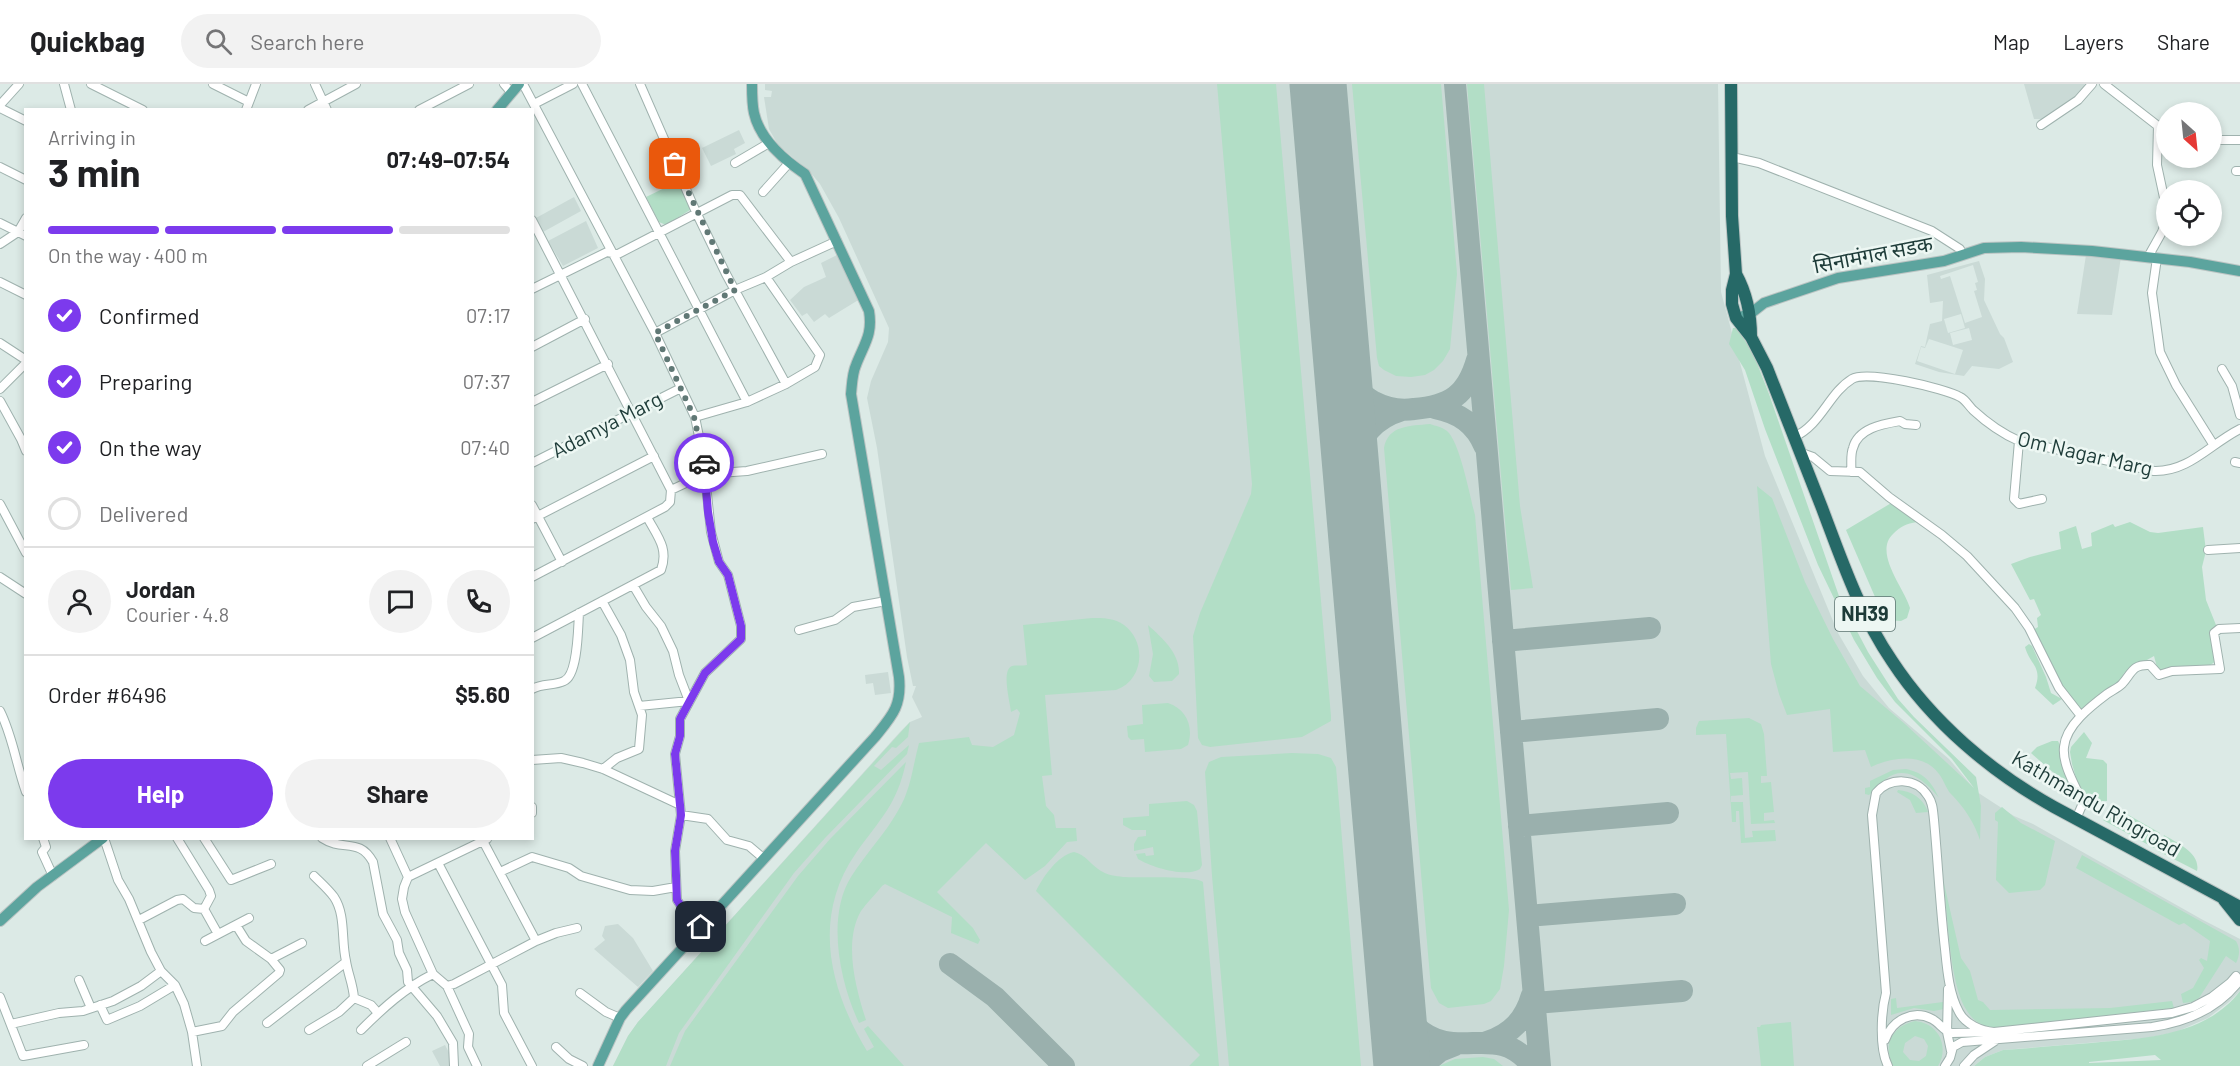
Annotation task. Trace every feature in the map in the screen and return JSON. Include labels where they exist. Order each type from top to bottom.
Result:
[{"type":"highway","name":"Kathmandu Ringroad","points":[[1731,84],[1732,216],[1736,274],[1732,290],[1732,304],[1736,318],[1751,337],[1767,368],[1847,575],[1864,613],[1893,663],[1937,716],[1986,762],[2023,790],[2240,907]]},
{"type":"highway","name":"Kathmandu Ringroad","points":[[1736,274],[1747,299],[1751,337]]},
{"type":"highway","points":[[2220,895],[2240,920]]},
{"type":"main road","points":[[598,1066],[620,1018],[853,761],[895,711],[900,700],[900,683],[851,394],[855,367],[869,338],[871,324],[869,310],[806,174],[789,163],[769,143],[754,114],[752,84]]},
{"type":"main road","points":[[498,108],[514,86]]},
{"type":"main road","name":"सिनामंगल सडक","points":[[1736,318],[1750,314],[1764,303],[1839,278],[1935,263],[1984,248],[2021,247],[2152,258],[2240,271]]},
{"type":"main road","points":[[1732,304],[1747,299],[1764,303]]},
{"type":"main road","points":[[0,921],[19,902],[101,840]]},
{"type":"street","points":[[19,84],[0,106],[24,120]]},
{"type":"street","points":[[64,84],[70,108]]},
{"type":"street","points":[[91,84],[102,86],[139,108]]},
{"type":"street","points":[[213,84],[247,106],[256,84]]},
{"type":"street","points":[[315,84],[325,106],[356,84]]},
{"type":"street","points":[[534,104],[573,84]]},
{"type":"street","points":[[582,84],[747,402]]},
{"type":"street","points":[[640,84],[696,212],[786,384]]},
{"type":"street","points":[[2041,125],[2078,100],[2092,84]]},
{"type":"street","points":[[2104,84],[2156,123]]},
{"type":"street","points":[[423,108],[463,85]]},
{"type":"street","points":[[514,86],[534,104],[655,333],[694,417],[705,474],[713,542],[719,562],[728,575],[741,626],[741,639],[705,673],[689,701],[680,719],[680,736],[675,754],[681,815],[675,851],[677,900],[687,915],[701,927]]},
{"type":"street","points":[[2222,140],[2240,140]]},
{"type":"street","points":[[735,163],[769,143]]},
{"type":"street","points":[[1732,157],[1759,163],[1932,231],[1960,249],[1962,255]]},
{"type":"street","points":[[763,192],[789,163]]},
{"type":"street","points":[[0,167],[24,179]]},
{"type":"street","points":[[534,288],[606,252],[618,254],[732,195],[740,195],[791,262]]},
{"type":"street","points":[[0,223],[22,234]]},
{"type":"street","points":[[534,226],[585,319],[671,490],[670,502],[665,507],[534,576]]},
{"type":"street","points":[[0,244],[22,234]]},
{"type":"street","points":[[655,333],[735,290],[837,241]]},
{"type":"street","points":[[2157,246],[2152,258],[2152,293],[2160,352],[2176,385],[2213,444]]},
{"type":"street","points":[[694,417],[747,402],[786,384],[815,367],[820,355],[766,277]]},
{"type":"street","points":[[0,282],[24,294]]},
{"type":"street","points":[[534,346],[585,319]]},
{"type":"street","points":[[0,343],[24,361]]},
{"type":"street","points":[[0,389],[24,364]]},
{"type":"street","points":[[534,401],[608,364]]},
{"type":"street","points":[[2222,369],[2236,386],[2240,415]]},
{"type":"street","name":"Om Nagar Marg","points":[[1794,437],[1812,425],[1853,379],[1865,375],[1882,376],[1961,397],[2005,434],[2019,441],[2154,471],[2168,472],[2189,462],[2213,444],[2240,429]]},
{"type":"street","name":"Adamya Marg","points":[[534,462],[681,388]]},
{"type":"street","points":[[0,401],[24,447]]},
{"type":"street","points":[[1851,472],[1852,449],[1858,438],[1866,432],[1882,424],[1900,421],[1916,425]]},
{"type":"street","points":[[2019,441],[2014,499],[2019,504],[2042,500]]},
{"type":"street","points":[[1799,452],[1813,457],[1830,471],[1860,472],[1889,497],[1942,534],[1967,556],[2029,628],[2060,688],[2081,716]]},
{"type":"street","points":[[671,490],[705,474],[747,471],[822,454]]},
{"type":"street","points":[[562,562],[535,518],[654,456]]},
{"type":"street","points":[[0,504],[24,549]]},
{"type":"street","points":[[534,637],[661,570],[665,558],[664,551],[647,517]]},
{"type":"street","points":[[2208,550],[2240,548]]},
{"type":"street","points":[[1,580],[24,593]]},
{"type":"street","points":[[633,585],[661,626],[673,651],[678,675],[689,701]]},
{"type":"street","points":[[602,601],[626,648],[642,715],[639,749],[617,758],[603,770]]},
{"type":"street","points":[[799,630],[836,620],[853,608],[886,601]]},
{"type":"street","points":[[534,688],[570,678],[574,669],[579,613]]},
{"type":"street","points":[[2076,819],[2083,803],[2068,768],[2064,744],[2069,732],[2081,716],[2122,683],[2130,671],[2143,665],[2150,665],[2159,675],[2172,670],[2220,669],[2214,633],[2218,629],[2240,628]]},
{"type":"street","points":[[639,706],[689,701]]},
{"type":"street","points":[[0,711],[12,735],[17,768],[24,787]]},
{"type":"street","points":[[534,760],[561,758],[603,770],[680,805]]},
{"type":"street","points":[[1884,1043],[1882,1010],[1886,993],[1872,815],[1876,793],[1891,783],[1903,781],[1919,786],[1929,798],[1932,806],[1948,974],[1947,1032],[1951,1062]]},
{"type":"street","points":[[681,815],[708,819],[727,840],[749,846],[763,858]]},
{"type":"street","points":[[44,840],[46,847],[42,852],[53,876]]},
{"type":"street","points":[[105,840],[118,880],[139,920],[161,971],[175,985],[184,1004],[192,1032],[197,1065],[186,1066]]},
{"type":"street","points":[[178,840],[211,896],[204,909]]},
{"type":"street","points":[[205,840],[231,880],[271,864]]},
{"type":"street","points":[[324,840],[328,843],[363,848],[369,855],[373,862],[383,914],[398,940],[399,953],[411,986],[437,1016],[453,1043],[454,1066]]},
{"type":"street","points":[[391,840],[408,877]]},
{"type":"street","points":[[477,1066],[468,1047],[469,1034],[447,986],[433,974],[405,912],[402,899],[408,877],[485,840],[536,941]]},
{"type":"street","points":[[500,872],[532,857],[568,868],[581,876],[630,890],[652,891],[676,887]]},
{"type":"street","points":[[438,863],[502,985],[504,1013],[532,1066]]},
{"type":"street","points":[[314,876],[339,906],[346,962],[353,982],[354,998]]},
{"type":"street","points":[[139,920],[177,900],[183,899],[194,908],[204,909]]},
{"type":"street","points":[[204,909],[218,934]]},
{"type":"street","points":[[205,941],[249,918]]},
{"type":"street","points":[[192,1032],[222,1026],[233,1012],[276,977],[280,970],[271,959],[246,941],[236,925]]},
{"type":"street","points":[[447,986],[536,941],[577,928]]},
{"type":"street","points":[[271,959],[302,942]]},
{"type":"street","points":[[267,1023],[346,962]]},
{"type":"street","points":[[11,1024],[95,1007],[126,995],[161,971]]},
{"type":"street","points":[[361,1030],[411,986],[433,974]]},
{"type":"street","points":[[1948,974],[1956,1005],[1962,1017],[1977,1028],[1995,1036]]},
{"type":"street","points":[[1945,1066],[1951,1062],[1953,1047],[1962,1042],[1995,1036],[2152,1027],[2175,1023],[2193,1017],[2226,996],[2239,974]]},
{"type":"street","points":[[80,980],[95,1007],[107,1020],[140,1006],[175,985]]},
{"type":"street","points":[[580,993],[606,1012],[620,1018]]},
{"type":"street","points":[[0,997],[23,1056],[84,1045]]},
{"type":"street","points":[[354,998],[370,1005],[378,1013]]},
{"type":"street","points":[[309,1030],[339,1012],[354,998]]},
{"type":"street","points":[[1888,1066],[1883,1053],[1886,1035],[1893,1025],[1902,1019],[1913,1016],[1930,1018],[1947,1032],[1995,1036]]},
{"type":"street","points":[[1964,1066],[1995,1036]]},
{"type":"street","points":[[368,1066],[406,1042]]},
{"type":"street","points":[[556,1047],[569,1059],[583,1066]]},
{"type":"shaded area","points":[[765,84],[1718,84],[1721,292],[1765,456],[1838,633],[1863,676],[1889,708],[1949,759],[1977,792],[2014,816],[2033,824],[2240,939],[2240,991],[2208,1018],[2176,1032],[2147,1038],[2003,1050],[1985,1057],[1974,1066],[613,1066],[638,1022],[900,732],[910,722],[922,717],[912,697],[916,686],[913,686],[907,657],[877,448],[867,398],[871,381],[888,342],[889,328],[839,218],[820,184],[810,172],[778,145],[769,129],[764,97],[771,97],[772,91],[765,90]]},
{"type":"shaded area","points":[[2024,84],[2085,85],[2082,92],[2045,119],[2034,119]]},
{"type":"shaded area","points":[[739,130],[745,143],[734,149],[736,154],[711,166],[702,148]]},
{"type":"shaded area","points":[[574,197],[581,211],[543,232],[536,218]]},
{"type":"shaded area","points":[[586,221],[598,248],[563,266],[548,241]]},
{"type":"shaded area","points":[[839,254],[860,299],[829,318],[825,314],[814,322],[807,313],[802,316],[790,300],[804,287],[826,277],[821,263]]},
{"type":"shaded area","points":[[2086,255],[2121,257],[2112,315],[2077,314]]},
{"type":"shaded area","points":[[1979,261],[1985,279],[1984,300],[2004,338],[2013,362],[1999,369],[1972,366],[1964,376],[1939,372],[1915,364],[1921,346],[1925,347],[1930,324],[1942,321],[1943,301],[1930,303],[1927,275]],"holes":[[[1973,265],[1978,282],[1975,283],[1977,290],[1974,291],[1982,317],[1965,323],[1950,276],[1941,279],[1940,276]],[[1961,314],[1965,328],[1948,333],[1944,319]],[[1969,328],[1972,340],[1953,345],[1950,333]],[[1929,339],[1963,350],[1955,374],[1917,361],[1921,347],[1925,348]]]},
{"type":"shaded area","points":[[888,672],[891,693],[875,695],[873,683],[866,684],[865,675]]},
{"type":"shaded area","points":[[618,924],[633,938],[653,971],[638,987],[594,949],[605,940],[602,936],[605,926]]},
{"type":"shaded area","points":[[445,1045],[456,1066],[440,1066],[432,1051]]},
{"type":"green space","points":[[1217,84],[1276,84],[1331,721],[1302,737],[1210,747],[1202,745],[1198,738],[1193,636],[1200,613],[1251,494],[1252,484]]},
{"type":"green space","points":[[1352,84],[1441,84],[1457,274],[1450,349],[1443,361],[1425,375],[1396,376],[1379,366]]},
{"type":"green space","points":[[1467,84],[1484,84],[1520,506],[1533,588],[1511,590]]},
{"type":"green space","points":[[679,181],[690,210],[666,225],[659,222],[646,197]]},
{"type":"green space","points":[[1733,328],[1737,328],[1753,353],[1840,599],[1868,652],[1898,699],[1976,777],[1981,806],[1980,840],[1968,815],[1949,792],[1941,776],[1925,762],[1907,758],[1871,767],[1865,750],[1833,752],[1830,709],[1787,715],[1771,664],[1757,486],[1772,498],[1805,582],[1833,639],[1860,686],[1974,788],[1952,759],[1895,702],[1854,640],[1818,565],[1765,429],[1745,370],[1729,344]]},
{"type":"green space","points":[[1430,424],[1447,431],[1452,437],[1475,515],[1509,910],[1500,989],[1491,1001],[1484,1004],[1448,1008],[1439,1003],[1431,988],[1384,448],[1386,440],[1395,431],[1408,426]]},
{"type":"green space","points":[[1893,502],[1917,522],[1901,527],[1888,542],[1888,561],[1910,608],[1907,618],[1901,621],[1885,620],[1846,530]]},
{"type":"green space","points":[[2130,522],[2150,532],[2158,533],[2203,527],[2206,551],[2202,567],[2206,600],[2216,625],[2216,661],[2209,666],[2158,671],[2154,656],[2124,673],[2121,682],[2081,711],[2065,690],[2033,630],[2038,627],[2037,618],[2041,615],[2034,599],[2030,600],[2011,564],[2061,549],[2059,532],[2076,526],[2082,549],[2092,546],[2091,533],[2113,524],[2115,527]]},
{"type":"green space","points":[[1105,618],[1124,625],[1136,641],[1139,660],[1132,678],[1116,690],[1045,695],[1052,775],[1042,776],[1046,806],[1054,815],[1056,828],[1076,828],[1077,841],[1067,842],[1045,866],[1025,880],[986,843],[937,892],[973,928],[980,940],[978,944],[951,933],[952,917],[885,884],[882,886],[861,911],[853,937],[855,980],[866,1020],[859,1023],[846,989],[838,950],[839,911],[843,893],[851,877],[894,818],[903,801],[919,743],[969,737],[972,745],[993,747],[1014,735],[1020,713],[1017,709],[1011,712],[1007,673],[1012,666],[1027,665],[1023,625]]},
{"type":"green space","points":[[1148,625],[1159,635],[1177,659],[1179,674],[1172,681],[1154,682],[1149,676],[1153,654]]},
{"type":"green space","points":[[2029,644],[2046,677],[2051,693],[2062,699],[2053,705],[2035,688],[2038,675],[2025,647]]},
{"type":"green space","points":[[1168,703],[1180,709],[1187,719],[1190,731],[1188,745],[1181,749],[1145,752],[1144,739],[1131,740],[1128,737],[1127,726],[1143,724],[1142,705]]},
{"type":"green space","points":[[1749,718],[1761,724],[1764,734],[1767,776],[1761,776],[1761,783],[1771,782],[1774,812],[1764,813],[1764,821],[1774,820],[1775,823],[1751,824],[1748,772],[1730,773],[1731,779],[1742,778],[1743,795],[1731,796],[1731,802],[1743,802],[1745,838],[1753,837],[1752,831],[1775,830],[1776,841],[1741,843],[1739,811],[1736,811],[1736,822],[1732,822],[1726,734],[1696,735],[1699,721]]},
{"type":"green space","points":[[910,722],[908,737],[896,748],[892,747],[874,766],[881,770],[909,745],[907,754],[794,873],[679,1033],[666,1066],[613,1066],[638,1022]]},
{"type":"green space","points":[[2084,732],[2092,743],[2086,758],[2103,760],[2107,764],[2107,801],[2083,802],[2070,752],[2071,747]]},
{"type":"green space","points":[[2058,741],[2060,745],[2074,791],[2068,796],[2021,767],[2026,761],[2047,782],[2055,774],[2031,753],[2037,747]]},
{"type":"green space","points":[[1292,753],[1318,754],[1331,758],[1336,767],[1361,1066],[1229,1066],[1205,772],[1209,762],[1221,757]]},
{"type":"green space","points":[[906,762],[893,801],[856,853],[842,878],[834,903],[830,928],[835,979],[854,1028],[867,1051],[874,1047],[864,1029],[868,1026],[904,1066],[670,1066],[685,1031],[798,876],[830,839]]},
{"type":"green space","points":[[1906,769],[1926,779],[1939,798],[1916,777],[1901,773],[1886,779],[1869,795],[1865,794],[1865,788],[1870,787],[1870,781],[1893,770]]},
{"type":"green space","points":[[1898,790],[1916,796],[1928,812],[1916,813],[1910,800],[1897,792]]},
{"type":"green space","points":[[1187,801],[1194,805],[1197,811],[1202,865],[1200,869],[1178,872],[1138,859],[1136,854],[1154,855],[1153,847],[1134,851],[1134,844],[1138,837],[1146,836],[1146,830],[1132,830],[1123,825],[1123,818],[1149,816],[1149,804]]},
{"type":"green space","points":[[2002,807],[2021,823],[2055,841],[2045,885],[2040,890],[2009,893],[1996,880],[1998,822],[1995,820],[1995,813]]},
{"type":"green space","points":[[2118,809],[2160,833],[2154,848],[2103,820]]},
{"type":"green space","points":[[2164,835],[2192,854],[2197,871],[2158,851]]},
{"type":"green space","points":[[1074,852],[1101,871],[1112,875],[1189,878],[1203,882],[1219,1066],[1189,1066],[1200,1055],[1036,891],[1057,862]]},
{"type":"green space","points":[[2082,855],[2236,941],[2239,952],[2236,963],[2226,956],[2199,998],[2183,1003],[2181,994],[2193,988],[2204,968],[2199,960],[2201,958],[2207,961],[2210,941],[2184,923],[2179,925],[2076,868]]},
{"type":"green space","points":[[1943,879],[1961,958],[1970,971],[1978,1000],[1990,1010],[2110,1008],[2172,1001],[2174,1008],[1993,1028],[1979,1023],[1967,1011],[1956,984]]},
{"type":"green space","points":[[2240,991],[2240,1066],[1974,1066],[1985,1057],[2003,1050],[2131,1039],[2172,1032],[2209,1018],[2226,1006]],"holes":[[[2155,1055],[2161,1060],[2089,1063]]]},
{"type":"green space","points":[[1896,998],[1897,1008],[1943,1002],[1944,1009],[1934,1011],[1914,1008],[1891,1015],[1891,999]]},
{"type":"green space","points":[[1915,1021],[1923,1023],[1936,1031],[1943,1051],[1938,1066],[1893,1066],[1889,1043],[1895,1032],[1907,1023]],"holes":[[[1915,1036],[1924,1039],[1928,1046],[1926,1056],[1919,1061],[1910,1060],[1903,1052],[1905,1043]]]},
{"type":"green space","points":[[1791,1022],[1794,1066],[1761,1066],[1757,1027]]},
{"type":"green space","points":[[1483,1057],[1494,1059],[1503,1066],[1439,1066],[1455,1059]]},
{"type":"taxiway","points":[[1455,84],[1540,1066]]},
{"type":"taxiway","points":[[1342,364],[1355,386],[1368,399],[1384,406],[1404,410],[1438,405],[1455,396],[1468,382],[1477,360]]},
{"type":"taxiway","points":[[1435,408],[1465,420],[1476,431],[1485,447]]},
{"type":"taxiway","points":[[1350,465],[1359,446],[1375,424],[1402,410]]},
{"type":"taxiway","points":[[1503,641],[1650,628]]},
{"type":"taxiway","points":[[1511,732],[1658,719]]},
{"type":"taxiway","points":[[1519,826],[1668,813]]},
{"type":"taxiway","points":[[1527,916],[1675,904]]},
{"type":"taxiway","points":[[950,964],[995,997],[1064,1066]]},
{"type":"taxiway","points":[[1535,1003],[1682,991]]},
{"type":"taxiway","points":[[1396,995],[1412,1023],[1430,1037],[1446,1042],[1504,1045],[1518,1052],[1532,1066]]},
{"type":"taxiway","points":[[1487,1042],[1504,1035],[1516,1024],[1526,1011],[1532,995]]},
{"type":"taxiway","points":[[1422,1066],[1440,1051],[1455,1045]]},
{"type":"runway","points":[[1318,84],[1402,1066]]},
{"type":"way so far","points":[[675,164],[735,290],[655,333],[694,417],[704,463]]},
{"type":"route","points":[[701,927],[687,915],[677,900],[675,851],[681,815],[675,754],[680,736],[680,719],[705,673],[741,639],[741,626],[728,575],[719,562],[713,542],[704,463]]}]
